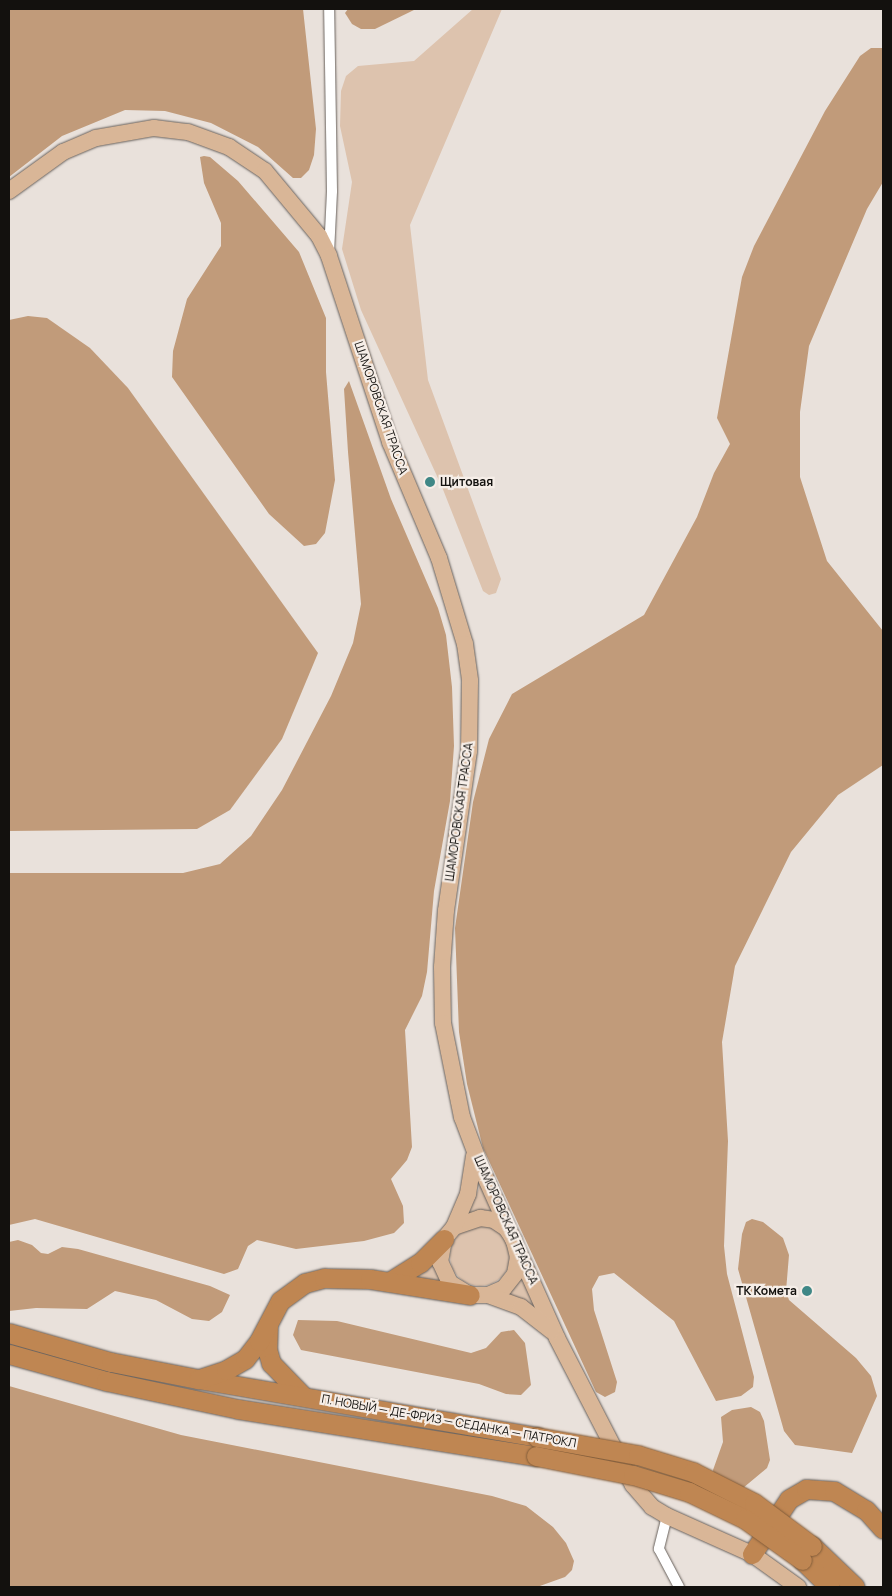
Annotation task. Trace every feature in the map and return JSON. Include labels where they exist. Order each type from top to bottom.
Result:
[{"type":"highway","points":[[389,1282],[420,1263],[449,1233]]},
{"type":"highway","points":[[198,1379],[226,1370],[245,1359],[286,1295],[305,1282],[324,1278],[389,1282],[479,1295]]},
{"type":"highway","points":[[268,1322],[266,1339],[271,1363],[303,1396]]},
{"type":"highway","name":"П. НОВЫЙ — ДЕ-ФРИЗ — СЕДАНКА — ПАТРОКЛ","points":[[9,1333],[111,1362],[198,1379],[638,1455],[693,1472],[754,1503],[807,1553],[830,1587]]},
{"type":"highway","name":"П. НОВЫЙ — ДЕ-ФРИЗ — СЕДАНКА — ПАТРОКЛ","points":[[9,1354],[106,1381],[238,1409],[536,1456],[633,1475],[688,1492],[745,1518],[807,1553],[855,1587]]},
{"type":"highway","points":[[752,1554],[789,1499],[806,1489],[834,1492],[866,1510],[883,1528]]},
{"type":"main road","name":"ШАМОРОВСКАЯ ТРАССА","points":[[9,191],[63,152],[96,138],[154,128],[188,132],[229,147],[265,171],[298,208],[329,256],[390,442],[439,558],[466,644],[470,681],[469,750],[446,910],[442,967],[443,1023],[451,1074],[475,1150],[557,1338],[625,1471],[652,1507],[667,1516],[752,1554],[798,1587]]},
{"type":"main road","points":[[475,1150],[468,1194],[440,1256],[443,1273],[459,1291],[479,1295],[529,1312],[549,1326],[557,1338]]},
{"type":"main road","points":[[449,1233],[480,1218],[506,1228],[514,1240],[518,1257],[514,1274],[504,1288],[479,1295]]},
{"type":"street","points":[[329,9],[332,191],[329,256]]},
{"type":"street","points":[[667,1516],[660,1549],[679,1587]]},
{"type":"shaded area","points":[[9,9],[303,9],[316,129],[314,155],[309,170],[301,178],[293,178],[258,147],[211,123],[165,111],[125,110],[62,136],[9,177]]},
{"type":"shaded area","points":[[348,9],[416,9],[375,29],[361,29],[352,24],[345,13]]},
{"type":"shaded area","points":[[473,9],[502,9],[410,225],[428,380],[501,579],[496,593],[489,595],[483,591],[442,487],[361,310],[342,249],[352,182],[340,126],[341,91],[346,76],[358,66],[414,61]]},
{"type":"shaded area","points":[[871,48],[883,48],[883,182],[867,209],[809,346],[800,412],[800,477],[827,561],[883,631],[883,765],[838,795],[791,852],[735,966],[722,1042],[728,1141],[724,1246],[727,1274],[754,1377],[753,1387],[741,1396],[716,1401],[674,1321],[614,1273],[599,1276],[592,1289],[594,1310],[617,1382],[615,1392],[605,1397],[596,1392],[483,1148],[467,1084],[459,1032],[455,928],[473,802],[489,739],[512,694],[644,615],[697,517],[714,473],[730,444],[717,418],[742,277],[754,246],[825,111],[860,56]]},
{"type":"shaded area","points":[[200,157],[210,157],[238,181],[299,252],[326,318],[326,372],[335,480],[325,533],[316,544],[304,546],[269,514],[172,377],[173,351],[187,299],[221,246],[221,223],[204,183]]},
{"type":"shaded area","points":[[28,316],[47,318],[90,348],[128,388],[318,653],[282,739],[230,810],[197,829],[9,831],[9,320]]},
{"type":"shaded area","points":[[349,381],[391,499],[438,608],[446,635],[452,687],[454,746],[450,801],[434,891],[427,972],[422,996],[405,1030],[412,1147],[407,1160],[391,1179],[403,1206],[404,1223],[394,1233],[364,1241],[296,1249],[257,1240],[248,1246],[238,1269],[224,1274],[35,1219],[9,1225],[9,873],[183,873],[220,864],[251,836],[282,790],[331,696],[353,643],[361,604],[344,389]]},
{"type":"shaded area","points":[[481,1183],[494,1213],[469,1213]]},
{"type":"shaded area","points":[[752,1219],[763,1222],[783,1238],[789,1255],[786,1291],[789,1300],[856,1358],[871,1376],[877,1396],[852,1453],[795,1445],[784,1431],[738,1269],[742,1234],[746,1222]]},
{"type":"shaded area","points":[[474,1226],[486,1226],[497,1231],[505,1239],[510,1250],[508,1268],[497,1281],[486,1286],[474,1286],[463,1281],[455,1273],[450,1262],[450,1250],[455,1239],[463,1231]]},
{"type":"shaded area","points":[[18,1240],[32,1245],[41,1253],[48,1254],[62,1247],[78,1249],[210,1286],[230,1295],[222,1312],[209,1321],[192,1319],[156,1300],[115,1291],[87,1309],[36,1308],[9,1311],[9,1242]]},
{"type":"shaded area","points":[[433,1259],[442,1284],[409,1279]]},
{"type":"shaded area","points":[[523,1274],[536,1306],[507,1295]]},
{"type":"shaded area","points":[[298,1320],[337,1321],[471,1353],[486,1348],[501,1332],[514,1330],[525,1343],[531,1385],[521,1395],[506,1394],[479,1384],[301,1350],[293,1335]]},
{"type":"shaded area","points":[[9,1386],[181,1435],[492,1496],[526,1506],[553,1527],[566,1543],[574,1561],[572,1570],[565,1577],[537,1587],[9,1587]]},
{"type":"shaded area","points":[[751,1407],[760,1412],[764,1421],[770,1460],[767,1468],[743,1488],[714,1475],[713,1470],[723,1442],[721,1417],[732,1410]]},
{"type":"place","name":"Щитовая","points":[[430,482]]},
{"type":"place","name":"ТК Комета","points":[[807,1291]]}]
